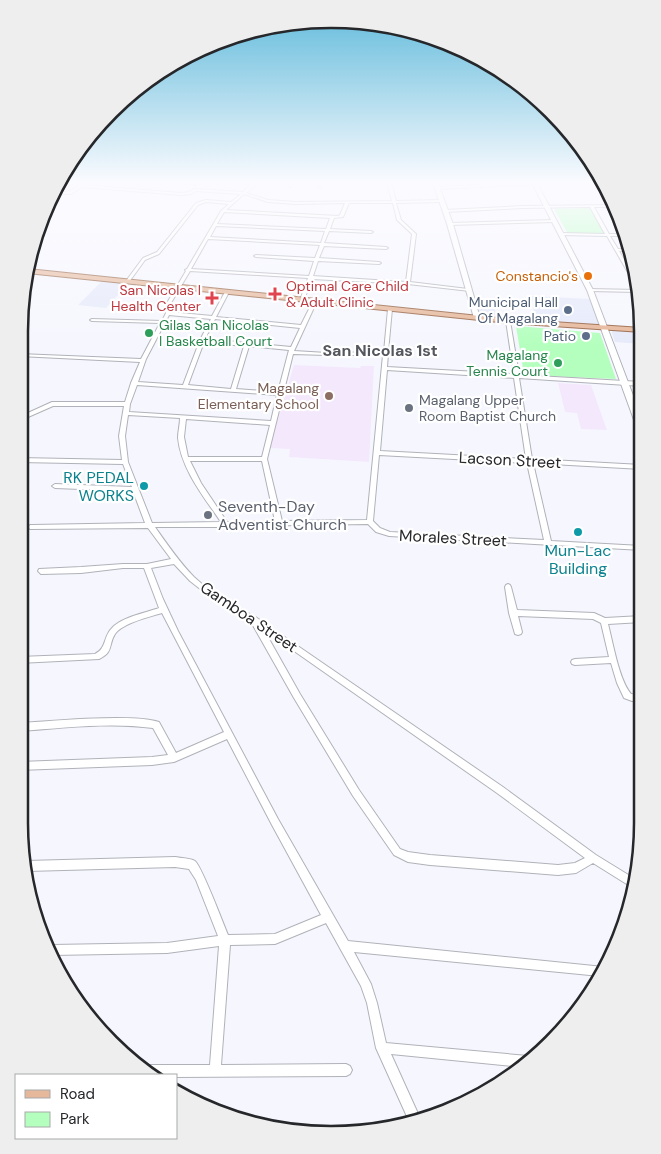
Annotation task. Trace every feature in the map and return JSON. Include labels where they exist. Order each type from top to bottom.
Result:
[{"type":"main road","points":[[33,272],[508,321],[634,330]]},
{"type":"street","points":[[128,281],[144,259],[158,254],[171,237]]},
{"type":"street","points":[[302,300],[325,237]]},
{"type":"street","points":[[408,283],[414,237]]},
{"type":"street","points":[[454,237],[477,318]]},
{"type":"street","points":[[563,237],[590,290],[634,409]]},
{"type":"street","points":[[610,237],[626,263]]},
{"type":"street","points":[[206,238],[386,248]]},
{"type":"street","name":"Gamboa Street","points":[[206,238],[166,308],[168,313],[143,361],[127,404],[122,436],[125,462],[149,524],[176,561],[192,579],[208,591],[254,620],[500,790],[593,858],[628,880]]},
{"type":"street","points":[[617,250],[622,250]]},
{"type":"street","points":[[256,256],[379,263]]},
{"type":"street","points":[[188,270],[408,283],[468,290]]},
{"type":"street","points":[[590,290],[631,291]]},
{"type":"street","points":[[185,386],[202,340],[227,292]]},
{"type":"street","points":[[279,524],[264,459],[292,350],[315,301]]},
{"type":"street","points":[[32,527],[370,522],[386,368],[390,309]]},
{"type":"street","points":[[168,313],[303,326]]},
{"type":"street","points":[[92,320],[163,322]]},
{"type":"street","points":[[508,321],[529,460],[548,543]]},
{"type":"street","points":[[202,340],[327,354],[387,353]]},
{"type":"street","points":[[233,389],[247,344]]},
{"type":"street","points":[[28,355],[143,361]]},
{"type":"street","points":[[386,368],[634,383]]},
{"type":"street","points":[[134,383],[281,394]]},
{"type":"street","points":[[28,415],[52,404],[127,404]]},
{"type":"street","points":[[126,413],[272,424]]},
{"type":"street","points":[[183,417],[181,438],[187,459],[202,490],[226,525]]},
{"type":"street","name":"Lacson Street","points":[[378,453],[634,467]]},
{"type":"street","points":[[187,459],[264,459]]},
{"type":"street","points":[[28,460],[125,462]]},
{"type":"street","points":[[55,486],[136,489]]},
{"type":"street","name":"Morales Street","points":[[370,522],[378,530],[389,534],[634,548]]},
{"type":"street","points":[[41,571],[147,566],[176,561]]},
{"type":"street","points":[[147,566],[164,609],[228,734],[366,984],[382,1048],[413,1115]]},
{"type":"street","points":[[508,587],[518,632]]},
{"type":"street","points":[[28,660],[96,657],[103,654],[107,649],[113,630],[121,625],[164,609]]},
{"type":"street","points":[[513,613],[594,616],[604,621],[634,619]]},
{"type":"street","points":[[254,620],[351,785],[397,852],[408,857],[430,860],[558,870],[576,868],[593,858]]},
{"type":"street","points":[[604,621],[613,660],[627,696],[634,697]]},
{"type":"street","points":[[575,662],[613,660]]},
{"type":"street","points":[[28,727],[100,723],[146,723],[156,725],[174,758]]},
{"type":"street","points":[[28,766],[152,761],[174,758],[228,734]]},
{"type":"street","points":[[30,866],[175,862],[192,865],[199,877],[225,940],[215,1071]]},
{"type":"street","points":[[56,950],[167,948],[225,940],[275,939],[328,917]]},
{"type":"street","points":[[345,946],[595,970]]},
{"type":"street","points":[[382,1048],[518,1061]]},
{"type":"street","points":[[156,1071],[346,1070]]},
{"type":"shaded area","points":[[102,281],[128,284],[106,308],[78,305]]},
{"type":"shaded area","points":[[532,296],[590,299],[599,325],[535,321]]},
{"type":"shaded area","points":[[475,299],[494,302],[496,318],[480,317]]},
{"type":"shaded area","points":[[612,331],[634,331],[634,343],[615,342]]},
{"type":"shaded area","name":"Magalang Elementary School","points":[[294,365],[360,368],[361,366],[374,366],[369,462],[289,457],[290,449],[269,448]]},
{"type":"shaded area","points":[[558,383],[591,385],[607,430],[581,429],[577,413],[565,412]]},
{"type":"green space","points":[[516,326],[600,333],[616,379],[524,375]]},
{"type":"place","name":"Constancio's","points":[[588,276]]},
{"type":"place","name":"Optimal Care Child & Adult Clinic","points":[[275,294]]},
{"type":"place","name":"San Nicolas I Health Center","points":[[212,298]]},
{"type":"place","name":"Municipal Hall Of Magalang","points":[[568,310]]},
{"type":"place","name":"Gilas San Nicolas I Basketball Court","points":[[149,333]]},
{"type":"place","name":"Patio","points":[[586,336]]},
{"type":"place","name":"Magalang Tennis Court","points":[[558,363]]},
{"type":"place","name":"Magalang Elementary School","points":[[329,396]]},
{"type":"place","name":"Magalang Upper Room Baptist Church","points":[[409,408]]},
{"type":"place","name":"RK PEDAL WORKS","points":[[144,486]]},
{"type":"place","name":"Seventh-Day Adventist Church","points":[[208,515]]},
{"type":"place","name":"Mun-Lac Building","points":[[578,532]]},
{"type":"district","name":"San Nicolas 1st","points":[[380,350]]}]
